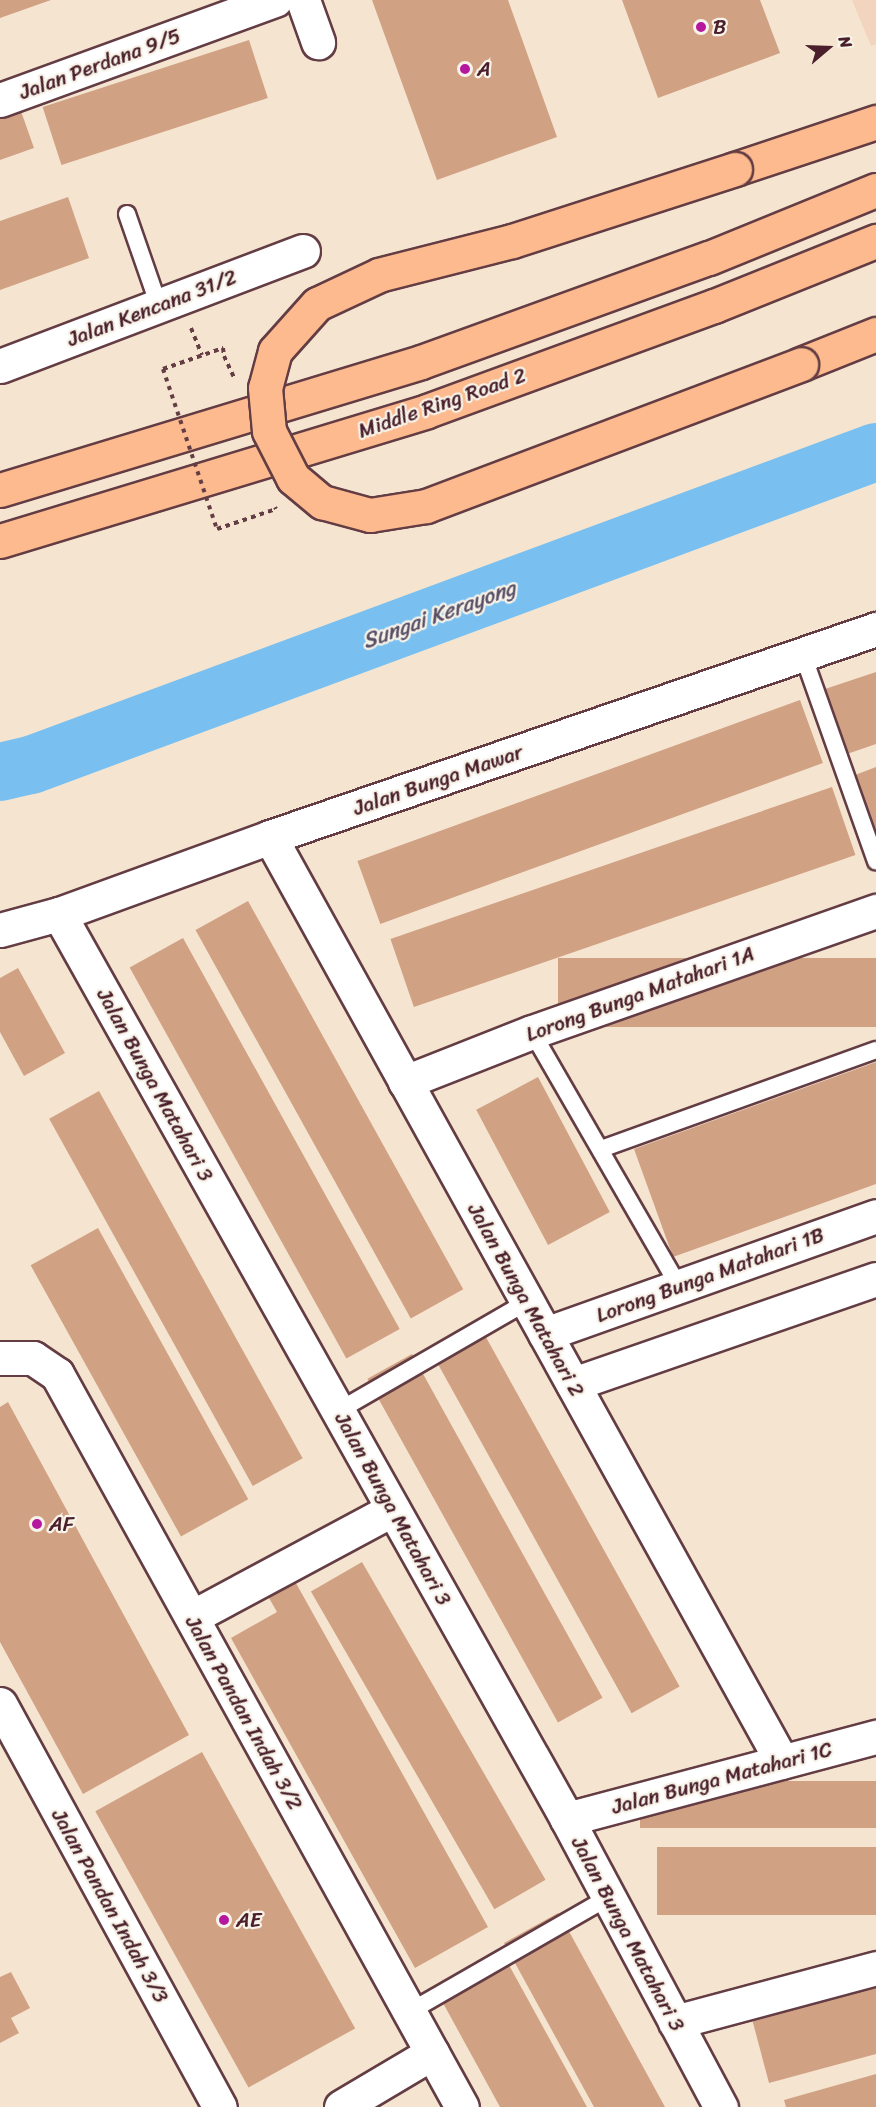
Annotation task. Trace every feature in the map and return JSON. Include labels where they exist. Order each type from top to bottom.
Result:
[{"type":"highway","points":[[876,122],[512,241],[379,276],[317,304],[274,351],[265,388],[269,431],[292,478],[322,502],[370,515],[426,506],[876,334]]},
{"type":"highway","points":[[0,490],[421,362],[709,258],[876,190]]},
{"type":"highway","name":"Middle Ring Road 2","points":[[0,541],[427,411],[714,306],[876,240]]},
{"type":"street","name":"Jalan Perdana 9/5","points":[[0,100],[275,0]]},
{"type":"street","points":[[303,0],[318,42]]},
{"type":"street","name":"Jalan Kencana 31/2","points":[[0,366],[303,250]]},
{"type":"street","name":"Jalan Bunga Mawar","points":[[0,930],[59,914],[270,837],[876,629]]},
{"type":"street","name":"Jalan Bunga Matahari 2","points":[[270,837],[782,1762]]},
{"type":"street","name":"Lorong Bunga Matahari 1A","points":[[405,1082],[532,1032],[876,911]]},
{"type":"street","name":"Jalan Bunga Matahari 3","points":[[59,914],[567,1819],[721,2107]]},
{"type":"street","name":"Lorong Bunga Matahari 1B","points":[[545,1334],[876,1216]]},
{"type":"street","points":[[573,1384],[876,1279]]},
{"type":"street","name":"Jalan Pandan Indah 3/2","points":[[0,1358],[33,1358],[57,1374],[462,2107]]},
{"type":"street","points":[[192,1617],[393,1509]]},
{"type":"street","name":"Jalan Pandan Indah 3/3","points":[[0,1704],[220,2107]]},
{"type":"street","name":"Jalan Bunga Matahari 1C","points":[[567,1819],[876,1737]]},
{"type":"street","points":[[675,2022],[876,1968]]},
{"type":"street","points":[[341,2107],[432,2053]]},
{"type":"lane","points":[[127,214],[159,306]]},
{"type":"lane","points":[[803,655],[876,861]]},
{"type":"lane","points":[[532,1032],[678,1285]]},
{"type":"lane","points":[[601,1149],[876,1050]]},
{"type":"lane","points":[[338,1412],[527,1302]]},
{"type":"lane","points":[[409,2012],[609,1897]]},
{"type":"path","points":[[223,348],[163,369],[217,529],[276,509]]},
{"type":"shaded area","points":[[852,0],[876,0],[876,44],[871,46]]},
{"type":"building","points":[[0,0],[51,0],[0,18]]},
{"type":"building","name":"A","points":[[372,0],[508,0],[557,137],[437,180]]},
{"type":"building","name":"B","points":[[622,0],[760,0],[780,53],[658,98]]},
{"type":"building","points":[[249,40],[268,98],[61,165],[43,107]]},
{"type":"building","points":[[17,100],[34,148],[0,160],[0,106]]},
{"type":"building","points":[[68,197],[89,258],[0,290],[0,221]]},
{"type":"building","points":[[876,672],[876,744],[847,754],[825,689]]},
{"type":"building","points":[[800,700],[823,763],[380,924],[357,861]]},
{"type":"building","points":[[876,767],[876,834],[855,775]]},
{"type":"building","points":[[832,787],[855,855],[414,1007],[390,939]]},
{"type":"building","points":[[248,901],[463,1289],[411,1318],[196,930]]},
{"type":"building","points":[[183,938],[400,1329],[346,1359],[130,968]]},
{"type":"building","points":[[558,958],[876,958],[876,1027],[558,1027]]},
{"type":"building","points":[[18,968],[65,1053],[24,1076],[0,1032],[0,978]]},
{"type":"building","points":[[876,1062],[876,1184],[673,1257],[634,1149]]},
{"type":"building","points":[[538,1077],[610,1212],[548,1245],[476,1110]]},
{"type":"building","points":[[99,1091],[303,1458],[253,1486],[49,1119]]},
{"type":"building","points":[[98,1228],[248,1499],[181,1536],[31,1265]]},
{"type":"building","points":[[477,1321],[680,1687],[632,1713],[429,1348]]},
{"type":"building","points":[[412,1354],[603,1698],[558,1722],[367,1379]]},
{"type":"building","name":"AF","points":[[8,1402],[189,1735],[83,1794],[0,1642],[0,1407]]},
{"type":"building","points":[[362,1562],[546,1880],[494,1909],[311,1592]]},
{"type":"building","points":[[292,1576],[488,1927],[415,1968],[231,1638],[277,1612],[265,1591]]},
{"type":"building","name":"AE","points":[[202,1752],[355,2028],[248,2088],[95,1811]]},
{"type":"building","points":[[640,1781],[876,1781],[876,1828],[640,1828]]},
{"type":"building","points":[[657,1847],[876,1847],[876,1915],[657,1915]]},
{"type":"building","points":[[558,1913],[665,2107],[594,2107],[504,1943]]},
{"type":"building","points":[[504,1956],[587,2107],[500,2107],[437,1992]]},
{"type":"building","points":[[11,1972],[30,2008],[11,2018],[19,2033],[0,2043],[0,1977]]},
{"type":"building","points":[[876,1986],[876,2054],[769,2083],[752,2019]]},
{"type":"building","points":[[876,2074],[876,2107],[786,2107],[784,2100]]},
{"type":"waterway","name":"Sungai Kerayong","points":[[0,772],[31,765],[876,452]]},
{"type":"place","name":"B","points":[[701,27]]},
{"type":"place","name":"A","points":[[465,69]]},
{"type":"place","name":"AF","points":[[37,1524]]},
{"type":"place","name":"AE","points":[[224,1920]]}]
